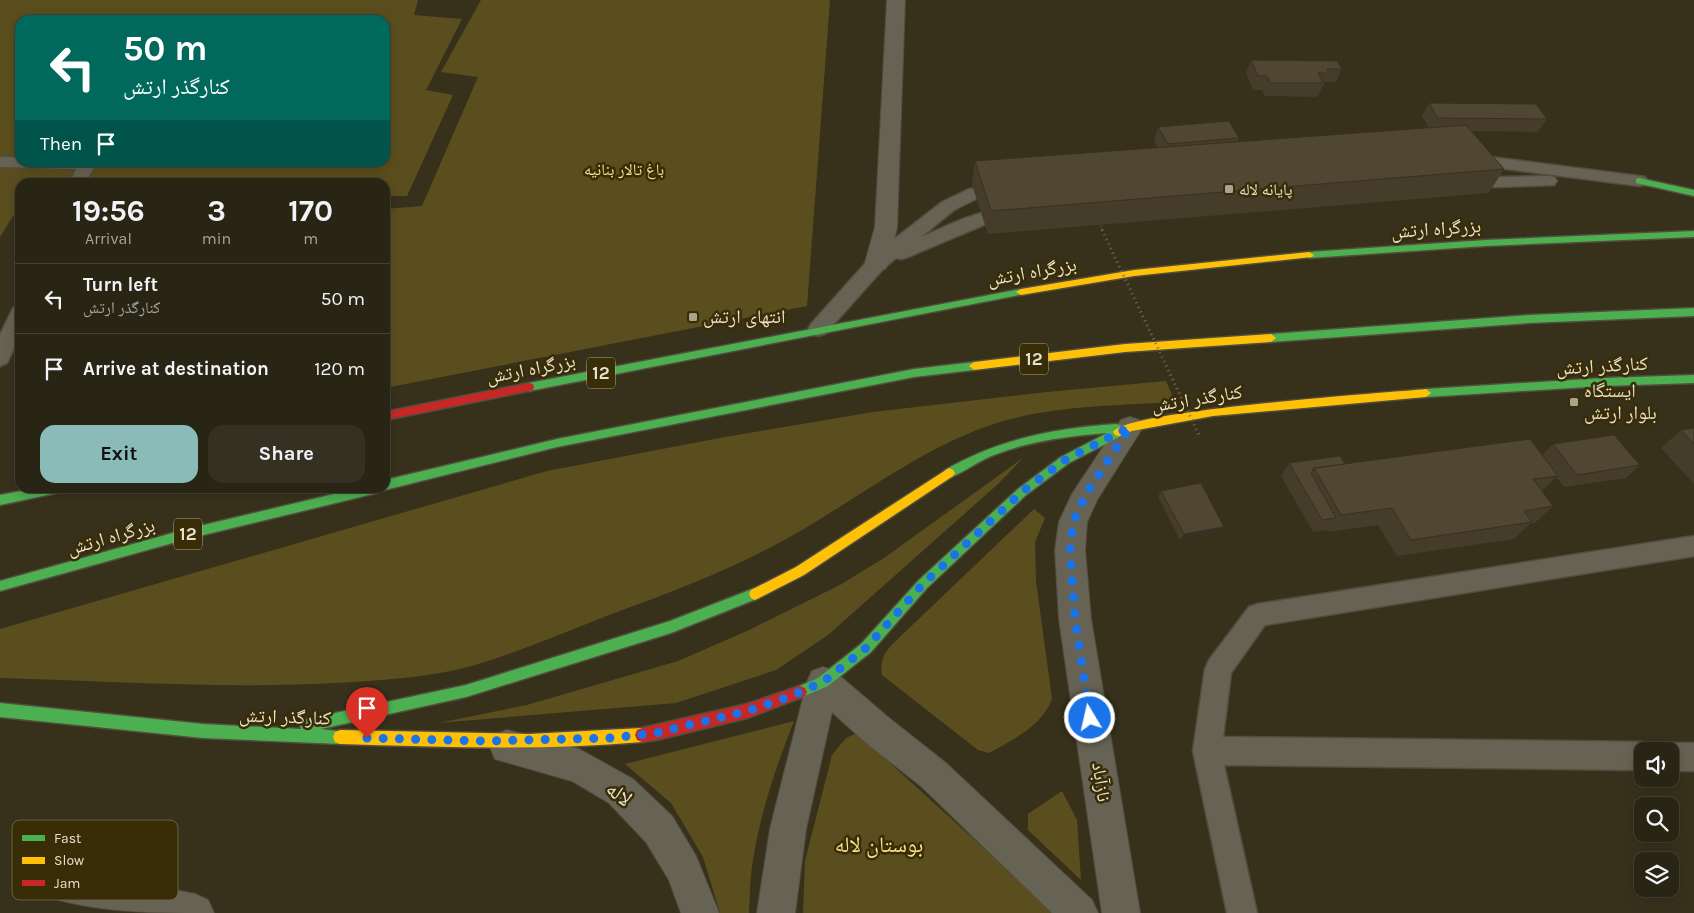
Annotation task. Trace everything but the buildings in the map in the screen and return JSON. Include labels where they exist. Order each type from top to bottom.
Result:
[{"type":"main road","points":[[1639,181],[1694,182]]},
{"type":"main road","points":[[1639,181],[1694,193]]},
{"type":"main road","points":[[1676,234],[1694,227]]},
{"type":"main road","name":"بزرگراه ارتش","points":[[390,415],[818,330],[1068,284],[1220,263],[1331,253],[1486,243],[1694,234]]},
{"type":"main road","name":"12","points":[[390,485],[558,443],[914,373],[1125,348],[1529,320],[1694,312]]},
{"type":"main road","name":"کنارگذر ارتش","points":[[0,710],[203,731],[270,735],[484,741],[611,738],[656,733],[747,711],[786,698],[823,682],[866,648],[923,584],[1022,492],[1065,460],[1130,427],[1213,412],[1372,396],[1604,382],[1694,379]]},
{"type":"main road","points":[[270,735],[466,691],[671,627],[751,596],[800,571],[962,466],[1009,444],[1064,432],[1130,427]]},
{"type":"main road","points":[[0,500],[33,493]]},
{"type":"main road","name":"بزرگراه ارتش","points":[[0,586],[187,534],[356,493]]},
{"type":"street","points":[[877,263],[886,227],[896,0]]},
{"type":"street","name":"نازآباد","points":[[1121,913],[1075,619],[1070,550],[1073,522],[1086,494],[1130,427]]},
{"type":"street","points":[[776,913],[788,829],[823,682],[877,730],[934,775],[1079,913]]},
{"type":"street","name":"لاله","points":[[484,741],[579,766],[621,791],[659,829],[683,869],[700,913]]},
{"type":"street","points":[[136,900],[195,913]]},
{"type":"lane","points":[[1451,160],[1476,159],[1639,181]]},
{"type":"lane","points":[[0,162],[15,162]]},
{"type":"lane","points":[[1450,184],[1502,181],[1639,181]]},
{"type":"lane","points":[[818,330],[877,263],[929,220],[961,198],[974,193],[1022,189]]},
{"type":"lane","points":[[877,263],[983,218],[1033,215]]},
{"type":"lane","points":[[0,358],[15,324]]},
{"type":"lane","points":[[1242,913],[1207,751],[1218,670],[1258,615],[1694,546]]},
{"type":"lane","points":[[1207,751],[1634,756]]},
{"type":"lane","points":[[1679,757],[1694,757]]},
{"type":"path","points":[[1098,220],[1199,435]]},
{"type":"green space","points":[[0,0],[418,0],[414,15],[462,19],[426,90],[453,95],[407,196],[390,196],[390,178],[15,178],[15,213],[0,237]]},
{"type":"green space","name":"باغ تالار بنانیه","points":[[481,0],[830,0],[807,306],[390,387],[390,209],[422,206],[478,77],[441,72]]},
{"type":"green space","points":[[1166,381],[1175,402],[1055,410],[1008,420],[958,438],[908,464],[811,525],[743,561],[523,649],[475,665],[435,674],[395,679],[293,685],[167,684],[0,678],[0,629],[547,471],[725,437],[873,412],[1047,392]]},
{"type":"green space","points":[[1023,458],[998,484],[828,635],[776,670],[676,703],[438,723],[527,705],[678,661],[747,631],[840,585],[884,558]]},
{"type":"green space","points":[[1034,509],[1045,518],[1035,542],[1036,581],[1052,699],[1047,709],[1034,725],[989,753],[978,750],[882,675],[882,662],[887,651],[894,643]]},
{"type":"green space","points":[[794,721],[775,772],[760,824],[752,866],[749,913],[720,913],[703,857],[671,803],[625,764]]},
{"type":"green space","name":"بوستان لاله","points":[[857,733],[1055,913],[803,913],[805,861],[832,755],[846,738]]},
{"type":"green space","points":[[1062,791],[1077,820],[1081,880],[1028,830],[1028,814]]},
{"type":"traffic: fast","points":[[1639,181],[1694,193]]},
{"type":"traffic: fast","points":[[1309,255],[1486,243],[1694,234]]},
{"type":"traffic: fast","points":[[529,387],[1021,292]]},
{"type":"traffic: fast","points":[[1271,338],[1529,319],[1694,312]]},
{"type":"traffic: fast","points":[[390,484],[557,443],[914,373],[974,366]]},
{"type":"traffic: fast","points":[[1426,393],[1604,382],[1694,379]]},
{"type":"traffic: fast","points":[[949,473],[968,462],[1009,445],[1051,435],[1116,428]]},
{"type":"traffic: fast","points":[[800,692],[823,682],[866,648],[923,584],[1022,492],[1065,460],[1119,432]]},
{"type":"traffic: fast","points":[[0,500],[33,493]]},
{"type":"traffic: fast","points":[[0,586],[187,534],[356,493]]},
{"type":"traffic: fast","points":[[307,726],[466,691],[671,627],[755,594]]},
{"type":"traffic: fast","points":[[0,710],[203,731],[340,737]]},
{"type":"traffic: slow","points":[[1021,292],[1134,273],[1309,255]]},
{"type":"traffic: slow","points":[[974,366],[1125,348],[1271,338]]},
{"type":"traffic: slow","points":[[1119,432],[1130,427],[1213,412],[1426,393]]},
{"type":"traffic: slow","points":[[755,594],[800,571],[949,473]]},
{"type":"traffic: slow","points":[[340,737],[453,741],[529,741],[642,735]]},
{"type":"traffic: jam","points":[[390,415],[529,387]]},
{"type":"traffic: jam","points":[[642,735],[747,711],[800,692]]},
{"type":"place","name":"پایانه لاله","points":[[1229,189]]},
{"type":"place","name":"انتهای ارتش","points":[[693,317]]},
{"type":"place","name":"ایستگاه بلوار ارتش","points":[[1574,402]]},
{"type":"route","points":[[367,738],[484,741],[611,738],[656,733],[747,711],[786,698],[823,682],[866,648],[923,584],[1022,492],[1065,460],[1130,427],[1086,494],[1073,522],[1070,550],[1075,619],[1090,718]]}]
